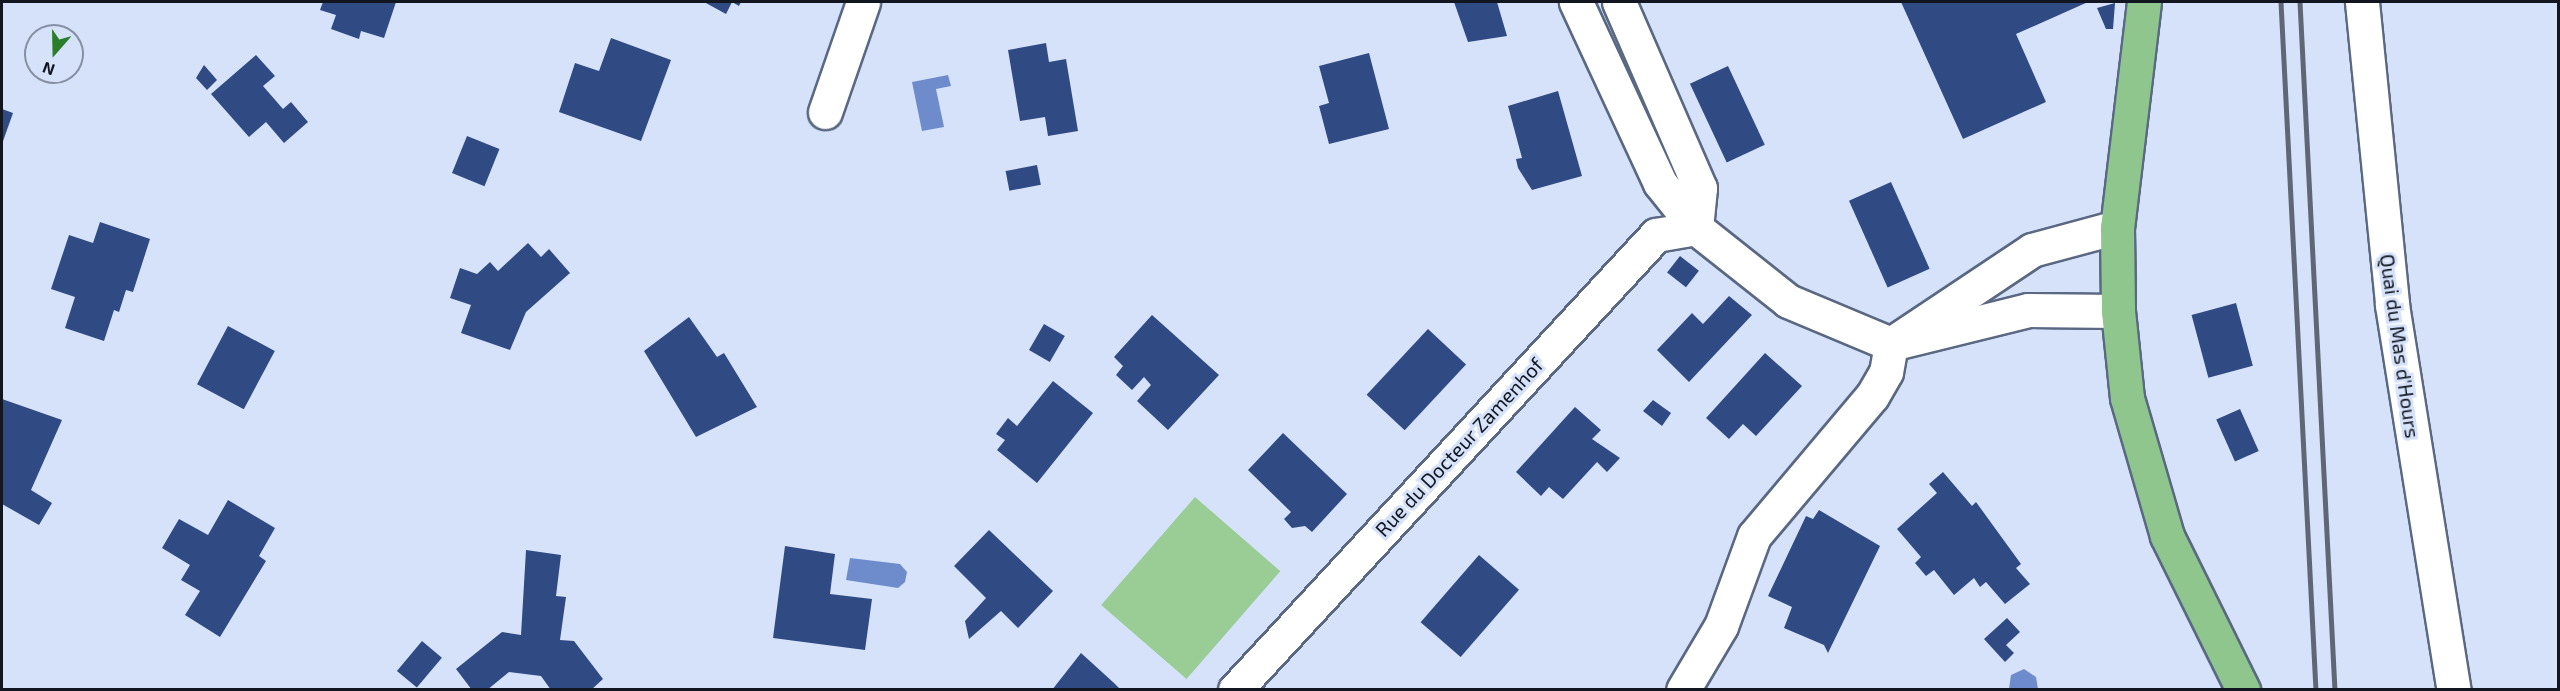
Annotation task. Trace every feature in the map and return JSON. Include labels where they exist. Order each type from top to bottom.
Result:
[{"type":"main road","points":[[2144,2],[2118,227],[2118,311],[2127,398],[2167,536],[2236,678]]},
{"type":"street","points":[[825,112],[862,2]]},
{"type":"street","points":[[1576,2],[1660,183],[1696,228],[1788,301],[1891,344],[2028,310],[2118,311]]},
{"type":"street","points":[[1619,2],[1700,188],[1696,228]]},
{"type":"street","name":"Quai du Mas d'Hours","points":[[2362,2],[2392,305],[2454,690]]},
{"type":"street","points":[[1683,690],[1721,626],[1754,536],[1872,396],[1886,372],[1891,344],[2032,250],[2118,227]]},
{"type":"street","name":"Rue du Docteur Zamenhof","points":[[1235,690],[1656,235],[1696,228]]},
{"type":"green space","points":[[1195,497],[1280,571],[1186,679],[1101,605]]},
{"type":"water","points":[[948,75],[951,86],[936,89],[944,127],[922,131],[912,82]]},
{"type":"water","points":[[850,558],[900,564],[907,572],[905,582],[898,588],[846,580]]},
{"type":"water","points":[[2024,669],[2036,677],[2038,689],[2009,689],[2011,675]]},
{"type":"building","points":[[323,2],[396,2],[384,38],[361,31],[359,39],[331,29],[336,15],[320,10]]},
{"type":"building","points":[[704,2],[732,2],[726,14]]},
{"type":"building","points":[[1454,2],[1497,2],[1507,36],[1468,42]]},
{"type":"building","points":[[1901,2],[2088,2],[2016,34],[2046,102],[1963,139]]},
{"type":"building","points":[[2115,3],[2113,29],[2106,29],[2097,8]]},
{"type":"building","points":[[611,38],[671,60],[641,141],[559,112],[575,63],[599,71]]},
{"type":"building","points":[[1046,43],[1049,62],[1066,59],[1078,131],[1048,136],[1045,117],[1020,121],[1008,50]]},
{"type":"building","points":[[1369,53],[1389,129],[1329,144],[1319,106],[1329,103],[1319,66]]},
{"type":"building","points":[[256,55],[275,76],[263,86],[283,109],[291,102],[308,122],[284,143],[266,122],[249,137],[211,94]]},
{"type":"building","points":[[204,65],[217,80],[207,90],[196,78]]},
{"type":"building","points":[[1728,66],[1765,145],[1727,163],[1690,84]]},
{"type":"building","points":[[1558,91],[1582,176],[1532,190],[1518,168],[1516,159],[1522,158],[1508,106]]},
{"type":"building","points":[[2,109],[13,113],[2,144]]},
{"type":"building","points":[[467,136],[499,149],[484,186],[452,173]]},
{"type":"building","points":[[1037,165],[1041,185],[1009,191],[1006,171]]},
{"type":"building","points":[[1891,182],[1930,269],[1888,287],[1849,201]]},
{"type":"building","points":[[100,222],[150,239],[133,292],[126,290],[119,312],[114,310],[104,341],[65,328],[75,297],[51,289],[69,235],[93,243]]},
{"type":"building","points":[[528,243],[541,257],[549,249],[570,273],[526,312],[510,350],[461,333],[471,305],[450,298],[460,268],[477,274],[490,262],[498,271]]},
{"type":"building","points":[[1680,256],[1699,271],[1686,287],[1667,273]]},
{"type":"building","points":[[1729,296],[1752,315],[1689,382],[1657,350],[1692,313],[1703,324]]},
{"type":"building","points":[[2236,303],[2253,366],[2208,378],[2192,315]]},
{"type":"building","points":[[1152,315],[1219,375],[1168,430],[1137,401],[1151,385],[1144,377],[1132,390],[1116,375],[1123,366],[1114,357]]},
{"type":"building","points":[[689,317],[717,357],[724,353],[757,407],[696,437],[644,351]]},
{"type":"building","points":[[1044,324],[1065,336],[1050,362],[1029,350]]},
{"type":"building","points":[[228,326],[275,351],[244,409],[197,384]]},
{"type":"building","points":[[1428,329],[1466,364],[1405,430],[1367,395]]},
{"type":"building","points":[[1765,353],[1802,386],[1756,436],[1743,424],[1729,439],[1706,418]]},
{"type":"building","points":[[1053,381],[1093,413],[1037,483],[997,450],[1005,440],[996,434],[1008,418],[1017,426]]},
{"type":"building","points":[[2,399],[62,420],[31,490],[52,503],[39,525],[2,504]]},
{"type":"building","points":[[1653,400],[1671,413],[1662,426],[1643,411]]},
{"type":"building","points":[[1575,407],[1601,430],[1592,439],[1620,458],[1607,472],[1597,462],[1563,499],[1549,487],[1541,496],[1516,472]]},
{"type":"building","points":[[2240,409],[2259,451],[2235,462],[2216,420]]},
{"type":"building","points":[[1283,433],[1347,494],[1312,532],[1305,526],[1292,528],[1284,519],[1291,512],[1248,470]]},
{"type":"building","points":[[1943,472],[1972,506],[1976,502],[2021,564],[2016,568],[2030,584],[2005,604],[1986,582],[1980,587],[1974,578],[1954,595],[1934,570],[1926,576],[1915,563],[1921,557],[1897,529],[1937,493],[1929,484]]},
{"type":"building","points":[[228,500],[275,528],[259,556],[266,561],[220,637],[185,615],[200,591],[181,580],[190,565],[162,548],[179,519],[208,535]]},
{"type":"building","points":[[1819,510],[1880,546],[1828,653],[1824,645],[1784,628],[1792,607],[1768,596],[1806,516],[1813,519]]},
{"type":"building","points":[[989,530],[1053,591],[1018,628],[1001,611],[969,639],[965,621],[986,598],[954,566]]},
{"type":"building","points":[[785,546],[835,554],[830,594],[872,599],[865,650],[773,638]]},
{"type":"building","points":[[526,550],[561,555],[556,596],[566,597],[560,640],[574,641],[603,679],[591,690],[551,690],[541,676],[509,672],[487,690],[472,690],[456,669],[502,632],[521,635]]},
{"type":"building","points":[[1479,555],[1519,590],[1461,657],[1421,622]]},
{"type":"building","points":[[2007,618],[2020,632],[2006,645],[2014,653],[2005,662],[1984,639]]},
{"type":"building","points":[[422,641],[442,658],[417,688],[397,671]]},
{"type":"building","points":[[1081,653],[1114,683],[1121,690],[1052,690]]},
{"type":"railway","points":[[2281,2],[2316,690]]},
{"type":"railway","points":[[2300,2],[2335,690]]}]
